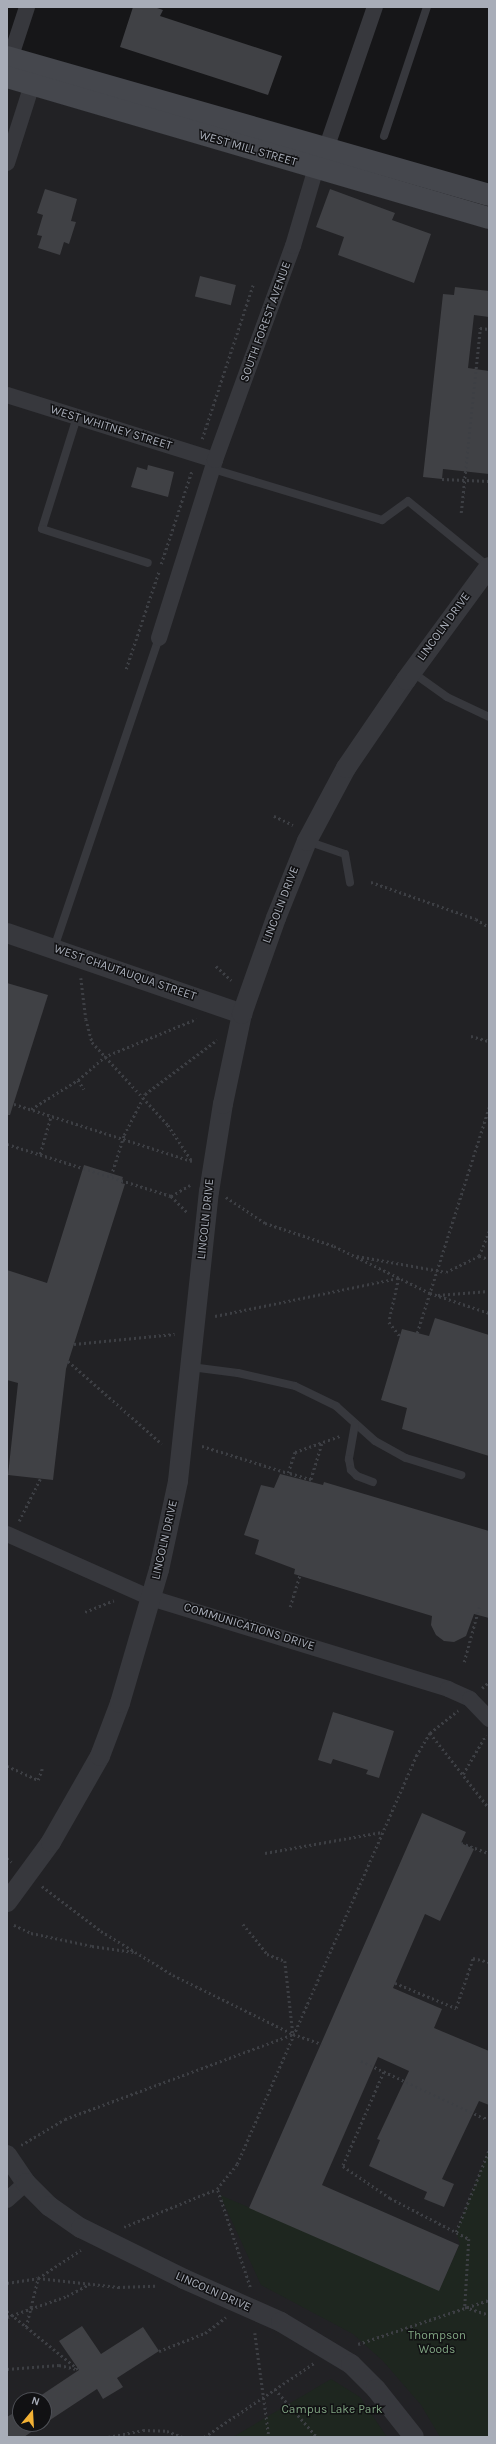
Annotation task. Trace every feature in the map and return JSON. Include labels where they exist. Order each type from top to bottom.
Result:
[{"type":"main road","name":"WEST MILL STREET","points":[[8,65],[38,64],[321,159],[489,218]]},
{"type":"main road","name":"WEST MILL STREET","points":[[8,65],[32,86],[321,159],[489,195]]},
{"type":"street","points":[[8,65],[27,7]]},
{"type":"street","name":"SOUTH FOREST AVENUE","points":[[159,638],[214,465],[293,246],[321,159],[375,7]]},
{"type":"street","points":[[7,163],[38,64]]},
{"type":"street","name":"WEST WHITNEY STREET","points":[[7,395],[197,455],[214,465]]},
{"type":"street","name":"LINCOLN DRIVE","points":[[7,1902],[51,1842],[100,1756],[120,1703],[151,1598],[170,1524],[191,1367],[209,1192],[223,1104],[242,1014],[276,918],[307,841],[346,768],[412,672],[489,567]]},
{"type":"street","name":"WEST CHAUTAUQUA STREET","points":[[7,933],[242,1014]]},
{"type":"street","name":"COMMUNICATIONS DRIVE","points":[[9,1535],[90,1573],[151,1598],[448,1689],[470,1699],[488,1727]]},
{"type":"street","name":"LINCOLN DRIVE","points":[[12,2151],[26,2183],[49,2206],[81,2228],[184,2279],[281,2322],[351,2364],[376,2388],[414,2437]]},
{"type":"street","points":[[7,2200],[26,2183]]},
{"type":"lane","points":[[384,136],[427,7]]},
{"type":"lane","points":[[76,417],[42,529],[148,563]]},
{"type":"lane","points":[[214,465],[382,520],[408,501],[489,567]]},
{"type":"lane","points":[[54,948],[159,638]]},
{"type":"lane","points":[[412,672],[446,697],[489,716]]},
{"type":"lane","points":[[307,841],[345,854],[350,883]]},
{"type":"lane","points":[[191,1367],[238,1373],[296,1386],[336,1406],[354,1427],[374,1441],[406,1458],[461,1475]]},
{"type":"lane","points":[[354,1427],[349,1459],[351,1470],[357,1476],[374,1482]]},
{"type":"path","points":[[126,669],[253,286]]},
{"type":"path","points":[[461,513],[480,328],[489,329]]},
{"type":"path","points":[[442,479],[489,481]]},
{"type":"path","points":[[274,816],[293,825]]},
{"type":"path","points":[[371,882],[476,919],[489,927]]},
{"type":"path","points":[[216,966],[231,980]]},
{"type":"path","points":[[14,1104],[192,1161],[168,1125],[142,1099],[92,1042],[86,1019],[81,978]]},
{"type":"path","points":[[31,1109],[78,1080],[104,1057],[196,1019]]},
{"type":"path","points":[[471,1036],[489,1041]]},
{"type":"path","points":[[111,1176],[123,1138],[145,1094],[217,1040]]},
{"type":"path","points":[[78,1080],[84,1088]]},
{"type":"path","points":[[417,1333],[489,1107]]},
{"type":"path","points":[[40,1154],[51,1116]]},
{"type":"path","points":[[7,1144],[171,1196],[187,1212]]},
{"type":"path","points":[[171,1196],[190,1185]]},
{"type":"path","points":[[226,1196],[265,1223],[334,1246],[430,1293],[489,1313]]},
{"type":"path","points":[[354,1256],[446,1272],[479,1256],[489,1231]]},
{"type":"path","points":[[479,1256],[489,1259]]},
{"type":"path","points":[[215,1316],[399,1278]]},
{"type":"path","points":[[399,1278],[389,1322],[400,1336]]},
{"type":"path","points":[[436,1295],[489,1291]]},
{"type":"path","points":[[74,1344],[177,1334]]},
{"type":"path","points":[[68,1361],[162,1444]]},
{"type":"path","points":[[288,1472],[295,1452],[322,1444],[354,1427]]},
{"type":"path","points":[[202,1446],[311,1480],[322,1444]]},
{"type":"path","points":[[9,1535],[40,1479]]},
{"type":"path","points":[[290,1607],[300,1575]]},
{"type":"path","points":[[85,1612],[119,1598]]},
{"type":"path","points":[[464,1662],[479,1607]]},
{"type":"path","points":[[124,2227],[217,2189],[237,2164],[416,1756],[430,1733],[460,1709]]},
{"type":"path","points":[[463,1774],[488,1727]]},
{"type":"path","points":[[430,1733],[489,1808]]},
{"type":"path","points":[[7,1766],[38,1780],[42,1769]]},
{"type":"path","points":[[265,1853],[382,1832]]},
{"type":"path","points":[[461,1843],[489,1853]]},
{"type":"path","points":[[7,1858],[12,1862]]},
{"type":"path","points":[[42,1886],[101,1931],[173,1975],[293,2034],[322,2044]]},
{"type":"path","points":[[243,1924],[267,1954],[285,1961],[293,2034]]},
{"type":"path","points":[[14,1925],[31,1933],[92,1946],[136,1952]]},
{"type":"path","points":[[395,1983],[456,2008],[473,1958],[489,1962]]},
{"type":"path","points":[[12,2151],[66,2119],[293,2034]]},
{"type":"path","points":[[361,2061],[484,2118],[489,2118]]},
{"type":"path","points":[[384,2072],[343,2166],[390,2198],[469,2238],[465,2307]]},
{"type":"path","points":[[456,2232],[489,2150]]},
{"type":"path","points":[[217,2189],[250,2287]]},
{"type":"path","points":[[26,2327],[38,2278],[81,2250]]},
{"type":"path","points":[[7,2283],[38,2278],[118,2287],[159,2286]]},
{"type":"path","points":[[7,2317],[67,2296],[90,2284]]},
{"type":"path","points":[[358,2344],[489,2300]]},
{"type":"path","points":[[465,2307],[489,2315]]},
{"type":"path","points":[[7,2310],[79,2370],[59,2365],[7,2369]]},
{"type":"path","points":[[159,2351],[205,2332],[226,2317]]},
{"type":"path","points":[[255,2332],[268,2437]]},
{"type":"path","points":[[204,2437],[314,2363]]},
{"type":"path","points":[[275,2389],[317,2437]]},
{"type":"path","points":[[108,2437],[143,2430],[167,2430],[183,2437]]},
{"type":"shaded area","points":[[7,88],[489,229],[489,2437],[7,2437]]},
{"type":"green space","name":"Thompson Woods","points":[[489,2149],[489,2437],[440,2437],[421,2405],[383,2361],[353,2334],[261,2285],[220,2195],[439,2290],[460,2244],[456,2232]]},
{"type":"green space","name":"Campus Lake Park","points":[[331,2379],[360,2397],[387,2437],[233,2437]]},
{"type":"building","points":[[133,7],[154,7],[163,10],[160,16],[282,56],[268,95],[120,47]]},
{"type":"building","points":[[45,189],[77,199],[71,221],[76,222],[69,244],[64,242],[60,255],[38,248],[42,236],[37,235],[43,215],[37,213]]},
{"type":"building","points":[[330,189],[395,213],[392,220],[431,234],[414,283],[338,255],[344,237],[316,227]]},
{"type":"building","points":[[200,276],[236,285],[231,305],[195,296]]},
{"type":"building","points":[[455,287],[489,291],[489,317],[474,315],[468,368],[489,371],[489,474],[443,469],[442,479],[423,477],[443,294],[454,295]]},
{"type":"building","points":[[148,465],[174,472],[168,497],[131,487],[137,467],[147,470]]},
{"type":"building","points":[[7,983],[48,995],[10,1115],[7,1115]]},
{"type":"building","points":[[84,1165],[123,1177],[121,1183],[125,1184],[66,1369],[53,1480],[8,1475],[18,1383],[7,1380],[7,1270],[47,1283]]},
{"type":"building","points":[[435,1318],[489,1335],[489,1456],[402,1429],[407,1408],[381,1400],[402,1329],[429,1336]]},
{"type":"building","points":[[280,1474],[323,1485],[324,1482],[489,1531],[489,1618],[474,1614],[466,1636],[454,1642],[444,1641],[436,1635],[431,1625],[432,1616],[294,1574],[295,1569],[255,1554],[259,1540],[244,1535],[261,1485],[274,1488]]},
{"type":"building","points":[[333,1712],[394,1731],[379,1778],[366,1774],[368,1770],[333,1759],[331,1764],[318,1760]]},
{"type":"building","points":[[422,1813],[466,1832],[461,1843],[474,1849],[440,1921],[425,1914],[393,1988],[442,2009],[434,2028],[489,2051],[489,2105],[479,2101],[442,2179],[454,2184],[444,2207],[424,2199],[427,2192],[369,2166],[380,2140],[377,2139],[409,2071],[378,2057],[322,2185],[459,2245],[439,2291],[249,2208]]},
{"type":"building","points":[[82,2326],[101,2354],[143,2327],[159,2351],[117,2378],[123,2387],[103,2399],[97,2389],[52,2419],[52,2392],[46,2392],[79,2370],[59,2341]]},
{"type":"building","points":[[12,2414],[12,2432],[31,2432],[24,2437],[7,2437],[7,2417]]}]
